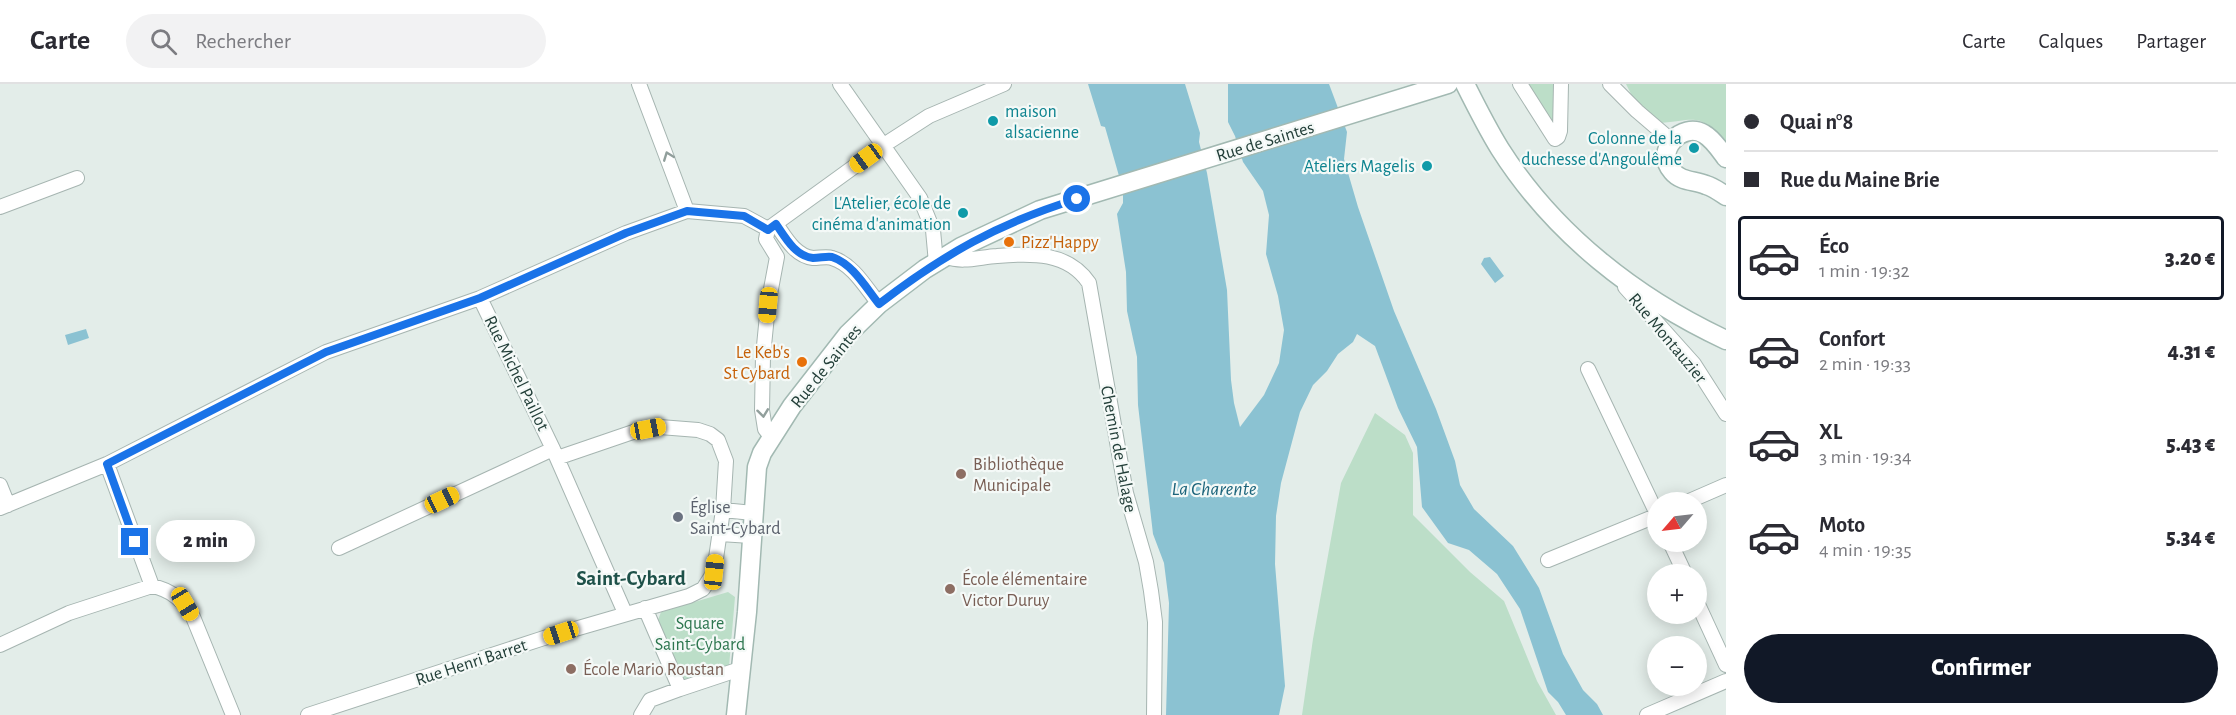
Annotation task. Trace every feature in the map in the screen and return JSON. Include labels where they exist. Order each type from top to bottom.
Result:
[{"type":"main road","name":"Rue de Saintes","points":[[736,715],[747,612],[757,467],[762,453],[792,406],[848,334],[879,304],[945,257],[978,238],[1040,210],[1448,84]]},
{"type":"main road","points":[[1465,84],[1491,133],[1512,166],[1572,236],[1639,291],[1726,340]]},
{"type":"main road","points":[[1726,158],[1711,140],[1697,131],[1684,132],[1672,141],[1666,159],[1672,172],[1685,180],[1705,184],[1726,196]]},
{"type":"street","points":[[639,84],[687,211]]},
{"type":"street","points":[[840,84],[920,198],[945,257]]},
{"type":"street","points":[[777,257],[766,239],[772,226],[884,145],[929,116],[1004,84]]},
{"type":"street","points":[[1520,84],[1555,139],[1560,131],[1561,84]]},
{"type":"street","points":[[1610,84],[1672,141]]},
{"type":"street","points":[[0,207],[30,198],[77,178]]},
{"type":"street","points":[[0,485],[4,506],[107,464],[326,352],[480,298],[626,233],[687,211],[744,216],[772,226],[800,252],[812,258],[831,257],[844,264],[856,274],[879,304]]},
{"type":"street","points":[[933,230],[945,257]]},
{"type":"street","points":[[978,238],[987,250],[998,255]]},
{"type":"street","points":[[772,438],[765,429],[762,410],[763,356],[773,271],[777,257],[790,244]]},
{"type":"street","name":"Chemin de Halage","points":[[945,257],[955,260],[998,255],[1054,257],[1073,265],[1089,284],[1125,493],[1146,562],[1151,591],[1155,622],[1154,715]]},
{"type":"street","name":"Rue Montauzier","points":[[1606,266],[1694,364],[1726,414]]},
{"type":"street","name":"Rue Michel Paillot","points":[[480,298],[555,453],[625,613]]},
{"type":"street","points":[[1588,369],[1647,492]]},
{"type":"street","points":[[339,548],[555,453],[636,431],[660,427],[698,430],[718,440],[726,461],[720,534],[751,536]]},
{"type":"street","points":[[107,464],[152,586]]},
{"type":"street","points":[[1707,493],[1726,485]]},
{"type":"street","points":[[723,510],[753,513]]},
{"type":"street","points":[[1548,560],[1647,520]]},
{"type":"street","name":"Rue Henri Barret","points":[[308,715],[625,613],[689,596],[703,589],[714,572],[720,534]]},
{"type":"street","points":[[0,645],[69,613],[152,586],[165,588],[185,604],[193,617],[233,715]]},
{"type":"street","points":[[645,608],[680,689]]},
{"type":"street","points":[[1707,624],[1726,666]]},
{"type":"street","points":[[641,715],[650,700],[740,669]]},
{"type":"street","points":[[1647,715],[1726,681]]},
{"type":"green space","points":[[1524,84],[1559,84],[1555,133]]},
{"type":"green space","points":[[1626,84],[1726,84],[1726,143],[1710,126],[1697,120],[1660,123],[1638,108]]},
{"type":"green space","points":[[1375,413],[1405,435],[1413,453],[1413,515],[1470,572],[1504,601],[1537,681],[1556,715],[1302,715],[1341,483]]},
{"type":"green space","name":"Square Saint-Cybard","points":[[728,592],[735,597],[729,667],[684,680],[658,620],[661,612]]},
{"type":"water","name":"La Charente","points":[[1088,84],[1185,84],[1200,133],[1199,142],[1207,173],[1227,290],[1231,380],[1240,427],[1264,395],[1279,363],[1284,330],[1278,296],[1266,254],[1269,215],[1263,191],[1243,162],[1228,122],[1228,84],[1329,84],[1347,132],[1344,159],[1358,207],[1394,311],[1436,409],[1455,461],[1460,485],[1474,509],[1513,546],[1539,588],[1563,654],[1583,690],[1597,704],[1603,715],[1566,715],[1548,692],[1520,609],[1497,574],[1469,550],[1448,543],[1422,507],[1417,447],[1398,408],[1375,346],[1357,334],[1353,342],[1338,354],[1327,371],[1313,385],[1300,412],[1281,483],[1276,516],[1275,564],[1285,686],[1279,715],[1166,715],[1169,603],[1164,563],[1153,534],[1138,405],[1137,357],[1127,311],[1126,272],[1117,214],[1123,203],[1123,190],[1105,127],[1101,126]]},
{"type":"water","points":[[1490,257],[1504,276],[1495,283],[1481,264],[1484,258]]},
{"type":"water","points":[[86,329],[89,338],[68,345],[65,335]]},
{"type":"place","name":"maison alsacienne","points":[[993,121]]},
{"type":"place","name":"Colonne de la duchesse d'Angoulême","points":[[1694,148]]},
{"type":"place","name":"Ateliers Magelis","points":[[1427,166]]},
{"type":"place","name":"L'Atelier, école de cinéma d'animation","points":[[963,213]]},
{"type":"place","name":"Pizz'Happy","points":[[1009,242]]},
{"type":"place","name":"Le Keb's St Cybard","points":[[802,362]]},
{"type":"place","name":"Bibliothèque Municipale","points":[[961,474]]},
{"type":"place","name":"Église Saint-Cybard","points":[[678,517]]},
{"type":"place","name":"École élémentaire Victor Duruy","points":[[950,589]]},
{"type":"place","name":"École Mario Roustan","points":[[571,669]]},
{"type":"district","name":"Saint-Cybard","points":[[631,578]]},
{"type":"route","points":[[135,542],[107,464],[326,352],[480,298],[626,233],[687,211],[744,216],[768,230],[776,224],[790,244],[800,252],[812,258],[831,257],[844,264],[856,274],[879,304],[925,269],[961,247],[1040,210],[1077,199]]}]
